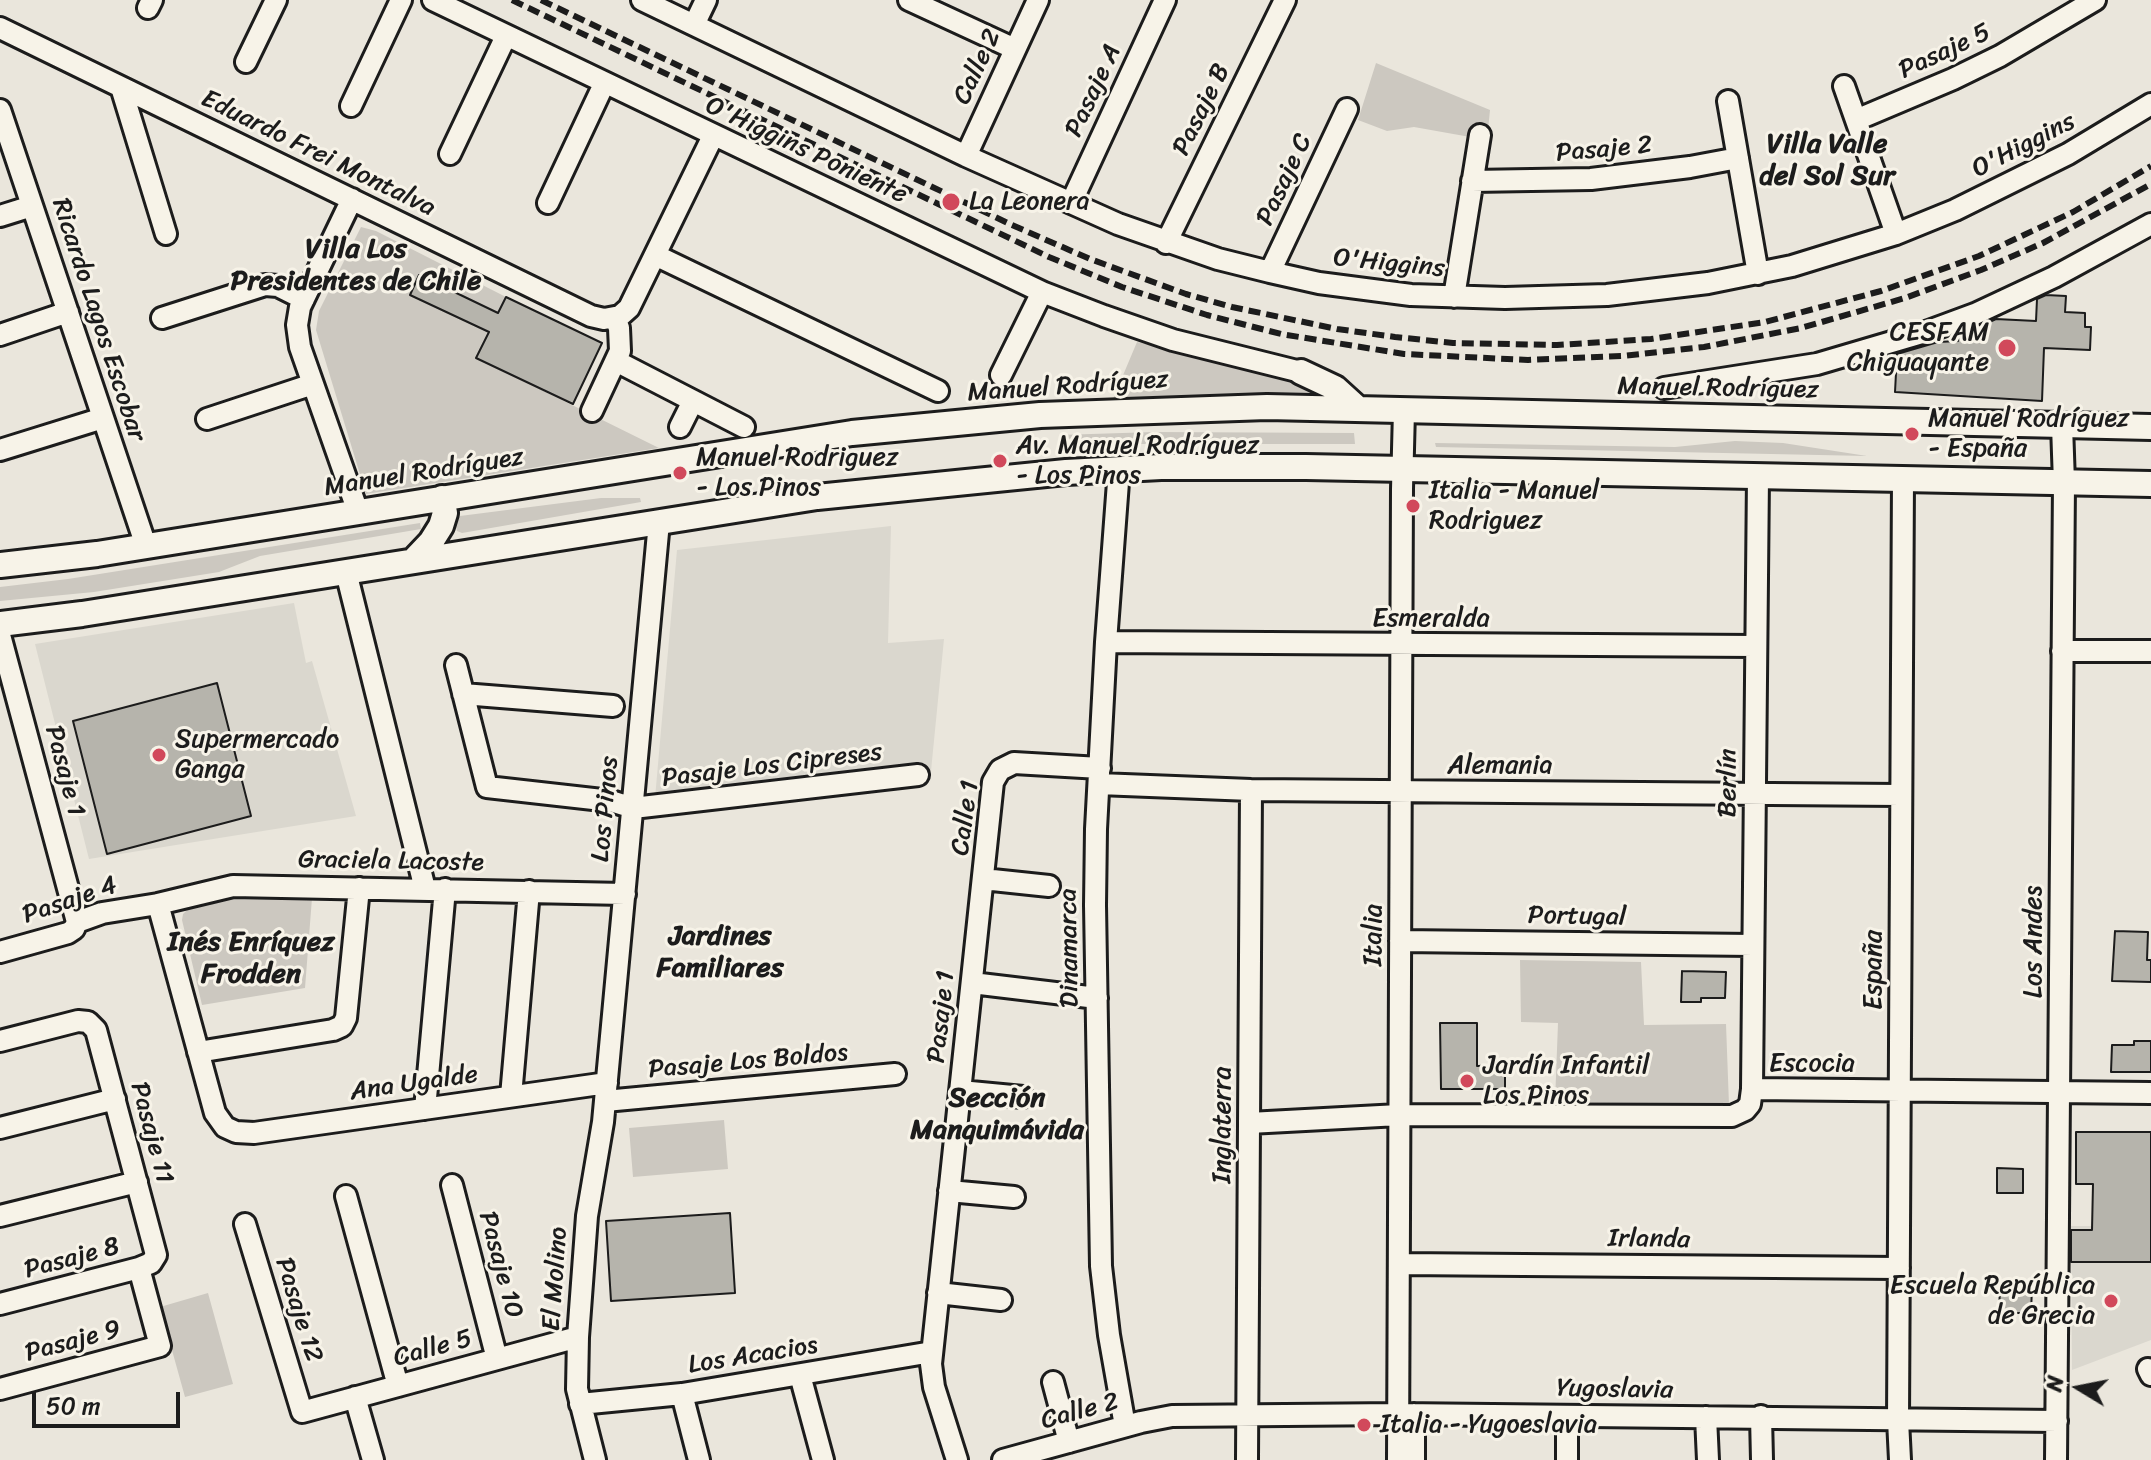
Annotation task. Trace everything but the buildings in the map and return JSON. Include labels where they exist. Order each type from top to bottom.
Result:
[{"type":"main road","points":[[1301,372],[1335,388],[1357,408]]},
{"type":"main road","name":"Manuel Rodríguez","points":[[0,565],[146,546],[852,433],[1040,415],[1182,408],[1357,408],[2151,427]]},
{"type":"main road","points":[[0,624],[82,614],[871,490],[1119,469],[1255,466],[1903,479],[2063,472],[2151,484]]},
{"type":"main road","points":[[413,561],[441,526],[445,513],[442,498]]},
{"type":"street","points":[[246,62],[276,0]]},
{"type":"street","points":[[351,106],[401,0]]},
{"type":"street","name":"O'Higgins Poniente","points":[[433,0],[1042,292],[1173,340],[1301,372]]},
{"type":"street","name":"O'Higgins","points":[[642,0],[966,156],[1166,243],[1270,272],[1368,290],[1454,297],[1607,295],[1708,283],[1826,257],[1896,234],[2012,183],[2068,154],[2151,104]]},
{"type":"street","points":[[694,25],[706,0]]},
{"type":"street","points":[[909,0],[1015,49]]},
{"type":"street","name":"Calle 2","points":[[966,156],[1038,0]]},
{"type":"street","name":"Pasaje A","points":[[1071,203],[1165,0]]},
{"type":"street","name":"Pasaje B","points":[[1166,243],[1285,0]]},
{"type":"street","name":"Pasaje 5","points":[[1856,120],[1988,62],[2095,0]]},
{"type":"street","name":"Eduardo Frei Montalva","points":[[0,28],[591,316],[615,318]]},
{"type":"street","points":[[450,154],[506,36]]},
{"type":"street","points":[[548,203],[604,84]]},
{"type":"street","points":[[1844,86],[1896,234]]},
{"type":"street","points":[[121,87],[166,234]]},
{"type":"street","points":[[1728,101],[1758,274]]},
{"type":"street","name":"Pasaje C","points":[[1270,272],[1347,109]]},
{"type":"street","name":"Ricardo Lagos Escobar","points":[[0,110],[146,546]]},
{"type":"street","points":[[1454,297],[1480,135]]},
{"type":"street","points":[[592,411],[616,361],[621,339],[615,318],[629,308],[713,136]]},
{"type":"street","name":"Pasaje 2","points":[[1472,181],[1603,178],[1738,158]]},
{"type":"street","points":[[352,199],[304,299],[298,316],[297,336],[358,512]]},
{"type":"street","points":[[0,216],[32,206]]},
{"type":"street","points":[[1664,388],[1817,364],[1929,331],[1975,314],[2054,277],[2151,224]]},
{"type":"street","points":[[655,255],[938,391]]},
{"type":"street","points":[[162,318],[265,285],[278,286],[304,299]]},
{"type":"street","points":[[1001,375],[1042,292]]},
{"type":"street","points":[[0,335],[68,312]]},
{"type":"street","points":[[616,361],[744,427]]},
{"type":"street","points":[[207,419],[313,384]]},
{"type":"street","points":[[680,427],[693,401]]},
{"type":"street","name":"Italia","points":[[1404,410],[1399,1264],[1406,1414],[1414,1460]]},
{"type":"street","points":[[0,450],[103,418]]},
{"type":"street","name":"Los Andes","points":[[2056,1460],[2062,425]]},
{"type":"street","name":"Dinamarca","points":[[1119,469],[1106,642],[1095,865],[1101,1266],[1125,1426]]},
{"type":"street","name":"Berlín","points":[[1752,1089],[1758,476]]},
{"type":"street","name":"España","points":[[1900,1460],[1903,479]]},
{"type":"street","name":"Los Pinos","points":[[606,1092],[659,522]]},
{"type":"street","points":[[346,572],[435,889],[425,1109]]},
{"type":"street","name":"Pasaje 1","points":[[0,635],[77,922]]},
{"type":"street","name":"Esmeralda","points":[[1106,642],[1756,646]]},
{"type":"street","points":[[2062,651],[2151,651]]},
{"type":"street","points":[[456,665],[463,694],[613,706]]},
{"type":"street","name":"Pasaje Los Cipreses","points":[[463,694],[487,787],[611,801],[633,808],[918,775]]},
{"type":"street","name":"Calle 1","points":[[983,879],[992,789],[1000,770],[1014,763],[1099,776]]},
{"type":"street","name":"Alemania","points":[[1099,776],[1251,790],[1901,795]]},
{"type":"street","name":"Inglaterra","points":[[1247,1460],[1251,790]]},
{"type":"street","points":[[983,879],[1049,886]]},
{"type":"street","name":"Pasaje 1","points":[[957,1460],[934,1387],[932,1352],[983,879]]},
{"type":"street","name":"Graciela Lacoste","points":[[158,904],[233,886],[625,894]]},
{"type":"street","points":[[158,904],[198,1052],[342,1026],[346,1018],[359,888]]},
{"type":"street","points":[[511,1096],[529,891]]},
{"type":"street","name":"Pasaje 4","points":[[0,952],[68,933],[77,922],[125,908],[158,904]]},
{"type":"street","name":"Portugal","points":[[1400,941],[1753,945]]},
{"type":"street","points":[[972,983],[1097,998]]},
{"type":"street","name":"Pasaje 11","points":[[0,1041],[78,1021],[88,1022],[96,1030],[156,1250],[147,1264]]},
{"type":"street","name":"Ana Ugalde","points":[[198,1052],[215,1113],[230,1130],[242,1134],[511,1096],[606,1092]]},
{"type":"street","name":"Pasaje Los Boldos","points":[[606,1092],[895,1074]]},
{"type":"street","name":"Escocia","points":[[1249,1123],[1399,1115],[1732,1116],[1750,1104],[1752,1089],[2151,1093]]},
{"type":"street","points":[[960,1091],[1023,1097]]},
{"type":"street","name":"El Molino","points":[[595,1460],[576,1377],[587,1216],[606,1092]]},
{"type":"street","points":[[0,1128],[115,1099]]},
{"type":"street","points":[[0,1216],[137,1182]]},
{"type":"street","name":"Pasaje 10","points":[[452,1185],[497,1359]]},
{"type":"street","points":[[949,1191],[1014,1197]]},
{"type":"street","points":[[346,1196],[398,1386]]},
{"type":"street","name":"Pasaje 12","points":[[245,1224],[302,1412]]},
{"type":"street","name":"Pasaje 8","points":[[0,1304],[147,1264]]},
{"type":"street","name":"Pasaje 9","points":[[0,1389],[160,1346],[147,1264]]},
{"type":"street","name":"Irlanda","points":[[1399,1264],[1899,1268]]},
{"type":"street","points":[[938,1293],[1001,1300]]},
{"type":"street","name":"Calle 5","points":[[302,1412],[578,1337]]},
{"type":"street","name":"Los Acacios","points":[[580,1404],[682,1394],[932,1352]]},
{"type":"street","points":[[800,1375],[823,1460]]},
{"type":"street","points":[[1053,1382],[1069,1442]]},
{"type":"street","points":[[682,1394],[699,1460]]},
{"type":"street","points":[[355,1397],[373,1460]]},
{"type":"street","name":"Italia","points":[[1398,1460],[1406,1414]]},
{"type":"street","name":"Calle 2","points":[[1003,1460],[1033,1456],[1069,1442],[1172,1416]]},
{"type":"street","name":"Yugoslavia","points":[[1172,1416],[1761,1416],[2057,1421]]},
{"type":"street","points":[[1567,1416],[1567,1460]]},
{"type":"street","points":[[1761,1416],[1762,1460]]},
{"type":"street","points":[[1706,1417],[1708,1460]]},
{"type":"shaded area","points":[[1376,63],[1490,110],[1487,140],[1414,127],[1387,131],[1358,120]]},
{"type":"shaded area","points":[[361,227],[376,231],[506,297],[477,358],[659,448],[366,494],[316,330],[319,311]]},
{"type":"shaded area","points":[[1137,342],[1305,380],[1338,398],[1113,399]]},
{"type":"shaded area","points":[[1354,433],[1355,444],[1133,444],[1061,438],[1060,435]]},
{"type":"shaded area","points":[[1735,441],[1783,443],[1867,456],[1436,447],[1435,443],[1675,447]]},
{"type":"shaded area","points":[[601,498],[640,498],[641,502],[462,533],[456,527],[456,519],[460,516]]},
{"type":"shaded area","points":[[420,523],[421,529],[260,556],[219,572],[94,592],[0,601],[0,587]]},
{"type":"shaded area","points":[[891,526],[888,643],[944,639],[931,771],[655,798],[677,550]]},
{"type":"shaded area","points":[[294,603],[306,663],[312,661],[356,816],[89,859],[35,644]]},
{"type":"shaded area","points":[[244,896],[312,898],[305,988],[202,1005],[183,914],[189,908]]},
{"type":"shaded area","points":[[1520,960],[1641,962],[1644,1025],[1726,1024],[1729,1105],[1555,1102],[1558,1023],[1521,1022]]},
{"type":"shaded area","points":[[724,1120],[728,1169],[633,1177],[629,1128]]},
{"type":"shaded area","name":"Escuela República de Grecia","points":[[2071,1226],[2151,1226],[2151,1340],[2072,1370]]},
{"type":"shaded area","points":[[208,1293],[233,1384],[185,1397],[160,1307]]},
{"type":"railway","points":[[512,0],[1049,257],[1122,287],[1207,315],[1281,334],[1404,354],[1528,360],[1623,356],[1704,347],[1801,328],[1905,298],[1981,270],[2043,243],[2151,184]]},
{"type":"railway","points":[[541,0],[1012,225],[1090,259],[1186,294],[1232,307],[1337,329],[1453,343],[1557,345],[1651,339],[1765,322],[1881,291],[1979,256],[2073,212],[2151,166]]},
{"type":"place","name":"La Leonera","points":[[951,202]]},
{"type":"place","name":"CESFAM Chiguayante","points":[[2007,348]]},
{"type":"place","name":"Manuel Rodríguez - España","points":[[1912,434]]},
{"type":"place","name":"Av. Manuel Rodríguez - Los Pinos","points":[[1000,461]]},
{"type":"place","name":"Manuel Rodriguez - Los Pinos","points":[[680,473]]},
{"type":"place","name":"Italia - Manuel Rodriguez","points":[[1413,506]]},
{"type":"place","name":"Supermercado Ganga","points":[[159,755]]},
{"type":"place","name":"Jardín Infantil Los Pinos","points":[[1467,1081]]},
{"type":"place","name":"Escuela República de Grecia","points":[[2111,1301]]},
{"type":"place","name":"Italia - Yugoeslavia","points":[[1364,1425]]},
{"type":"district","name":"Villa Valle del Sol Sur","points":[[1827,161]]},
{"type":"district","name":"Villa Los Presidentes de Chile","points":[[356,266]]},
{"type":"district","name":"Jardines Familiares","points":[[720,953]]},
{"type":"district","name":"Inés Enríquez Frodden","points":[[251,959]]},
{"type":"district","name":"Sección Manquimávida","points":[[997,1115]]}]
